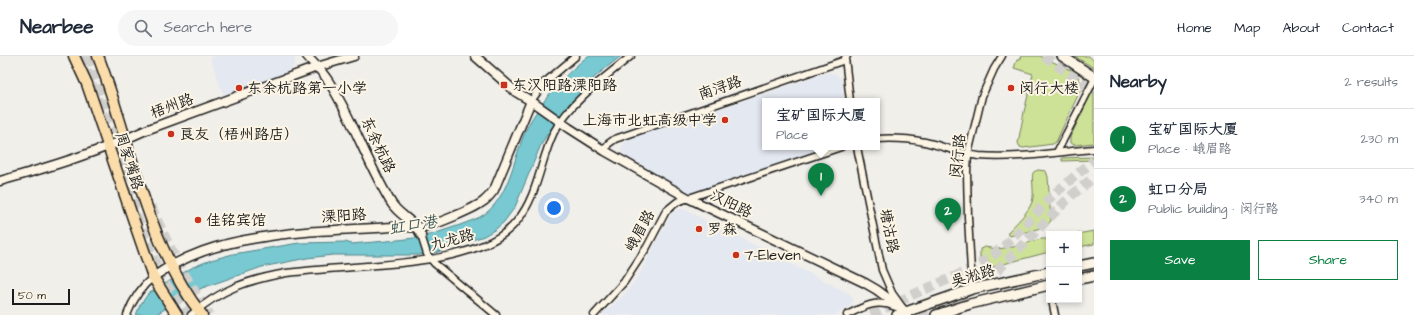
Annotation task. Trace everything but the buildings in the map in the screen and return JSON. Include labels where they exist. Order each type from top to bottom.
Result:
[{"type":"main road","name":"周家嘴路","points":[[74,56],[87,84],[154,280],[175,312]]},
{"type":"main road","name":"周家嘴路","points":[[98,56],[148,210],[172,269],[190,298],[197,313]]},
{"type":"main road","points":[[1062,56],[1094,77]]},
{"type":"main road","points":[[1082,265],[1094,263]]},
{"type":"main road","name":"吴淞路","points":[[903,314],[972,289],[1046,273]]},
{"type":"main road","points":[[1082,278],[1094,276]]},
{"type":"main road","name":"吴淞路","points":[[936,315],[970,304],[1046,287]]},
{"type":"street","name":"东余杭路","points":[[307,56],[327,79],[345,108],[378,180],[393,206],[417,227],[429,257]]},
{"type":"street","name":"梧州路","points":[[0,181],[76,159],[146,130],[317,67],[354,56]]},
{"type":"street","name":"汉阳路","points":[[475,56],[516,92],[531,100],[559,121],[605,151],[688,198],[865,283],[877,290],[903,314]]},
{"type":"street","name":"溧阳路","points":[[127,315],[131,304],[142,286],[172,269],[190,256],[212,248],[258,238],[320,231],[403,226],[417,227],[429,225],[480,204],[490,196],[499,179],[531,100],[544,83],[576,56]]},
{"type":"street","name":"九龙路","points":[[197,313],[220,293],[266,277],[286,273],[429,257],[481,246],[496,239],[511,229],[527,206],[559,121],[590,91],[631,56]]},
{"type":"street","name":"闵行路","points":[[972,289],[968,217],[968,154],[982,96],[994,69],[1002,56]]},
{"type":"street","points":[[846,57],[850,98]]},
{"type":"street","name":"南浔路","points":[[605,151],[608,144],[615,139],[846,57]]},
{"type":"street","points":[[1057,152],[1094,80]]},
{"type":"street","points":[[880,139],[900,139],[926,142],[968,154],[986,156],[1057,152],[1094,148]]},
{"type":"street","name":"峨眉路","points":[[594,315],[613,295],[632,271],[666,211],[677,202],[832,150]]},
{"type":"street","name":"塘沽路","points":[[858,150],[882,270],[903,314]]},
{"type":"street","points":[[429,257],[496,315]]},
{"type":"street","points":[[847,315],[863,307],[881,303],[887,303],[903,314]]},
{"type":"street","points":[[1053,303],[1055,315]]},
{"type":"shaded area","name":"东余杭路第一小学","points":[[215,56],[296,56],[294,65],[287,76],[225,100],[210,58]]},
{"type":"shaded area","name":"上海市北虹高级中学","points":[[829,72],[836,74],[842,80],[845,98],[762,98],[762,150],[816,150],[689,195],[624,159],[621,151],[622,146],[628,139]]},
{"type":"shaded area","points":[[678,209],[684,209],[850,294],[853,297],[853,302],[850,306],[836,315],[601,315],[623,296],[639,275],[671,214]]},
{"type":"green space","points":[[1021,56],[1040,56],[1075,72],[1079,78],[1081,85],[1080,91],[1056,142],[1053,144],[1023,148],[1020,147],[1018,143],[1033,74],[1014,68],[1017,60],[1019,60]]},
{"type":"green space","points":[[1074,56],[1089,56],[1094,61],[1094,68]]},
{"type":"green space","points":[[1094,90],[1094,143],[1075,145],[1070,143],[1070,138],[1091,93]]},
{"type":"green space","points":[[1094,157],[1094,160],[1062,161],[1062,158]]},
{"type":"green space","points":[[1038,170],[1046,171],[1048,177],[1051,221],[1045,227],[1010,236],[1008,232],[1025,214],[1032,202],[1033,173]]},
{"type":"green space","points":[[1094,231],[1094,244],[1082,246],[1082,233]]},
{"type":"green space","points":[[1046,239],[1046,253],[992,267],[984,265],[980,258],[980,249],[985,247],[996,249],[1013,247]]},
{"type":"water","points":[[588,56],[621,56],[596,76],[568,105],[540,147],[515,207],[504,222],[484,236],[438,252],[418,255],[333,255],[307,258],[262,267],[202,288],[158,313],[158,315],[136,315],[140,305],[148,294],[193,267],[211,260],[233,254],[299,243],[345,242],[352,244],[413,238],[433,234],[482,216],[494,205],[501,195],[512,171],[530,122],[563,78]]},
{"type":"tunnel","points":[[82,56],[106,124]]},
{"type":"tunnel","points":[[89,56],[106,102],[127,175],[136,215]]},
{"type":"tunnel","points":[[1044,56],[1094,91]]},
{"type":"tunnel","points":[[871,315],[977,266],[993,255],[1009,242],[1053,195],[1094,160]]},
{"type":"tunnel","points":[[919,315],[960,297],[995,273],[1072,195],[1094,177]]},
{"type":"tunnel","points":[[151,206],[178,262],[210,315]]},
{"type":"tunnel","points":[[136,215],[161,277],[187,315]]},
{"type":"place","name":"东汉阳路溧阳路","points":[[504,85]]},
{"type":"place","name":"东余杭路第一小学","points":[[239,88]]},
{"type":"place","name":"闵行大楼","points":[[1011,88]]},
{"type":"place","name":"上海市北虹高级中学","points":[[725,120]]},
{"type":"place","name":"良友（梧州路店）","points":[[171,134]]},
{"type":"place","name":"宝矿国际大厦","points":[[821,196]]},
{"type":"place","name":"佳铭宾馆","points":[[198,220]]},
{"type":"place","name":"罗森","points":[[699,229]]},
{"type":"place","name":"虹口分局","points":[[948,231]]},
{"type":"place","name":"7-Eleven","points":[[736,255]]},
{"type":"water label","name":"虹口港","points":[[413,225]]}]
